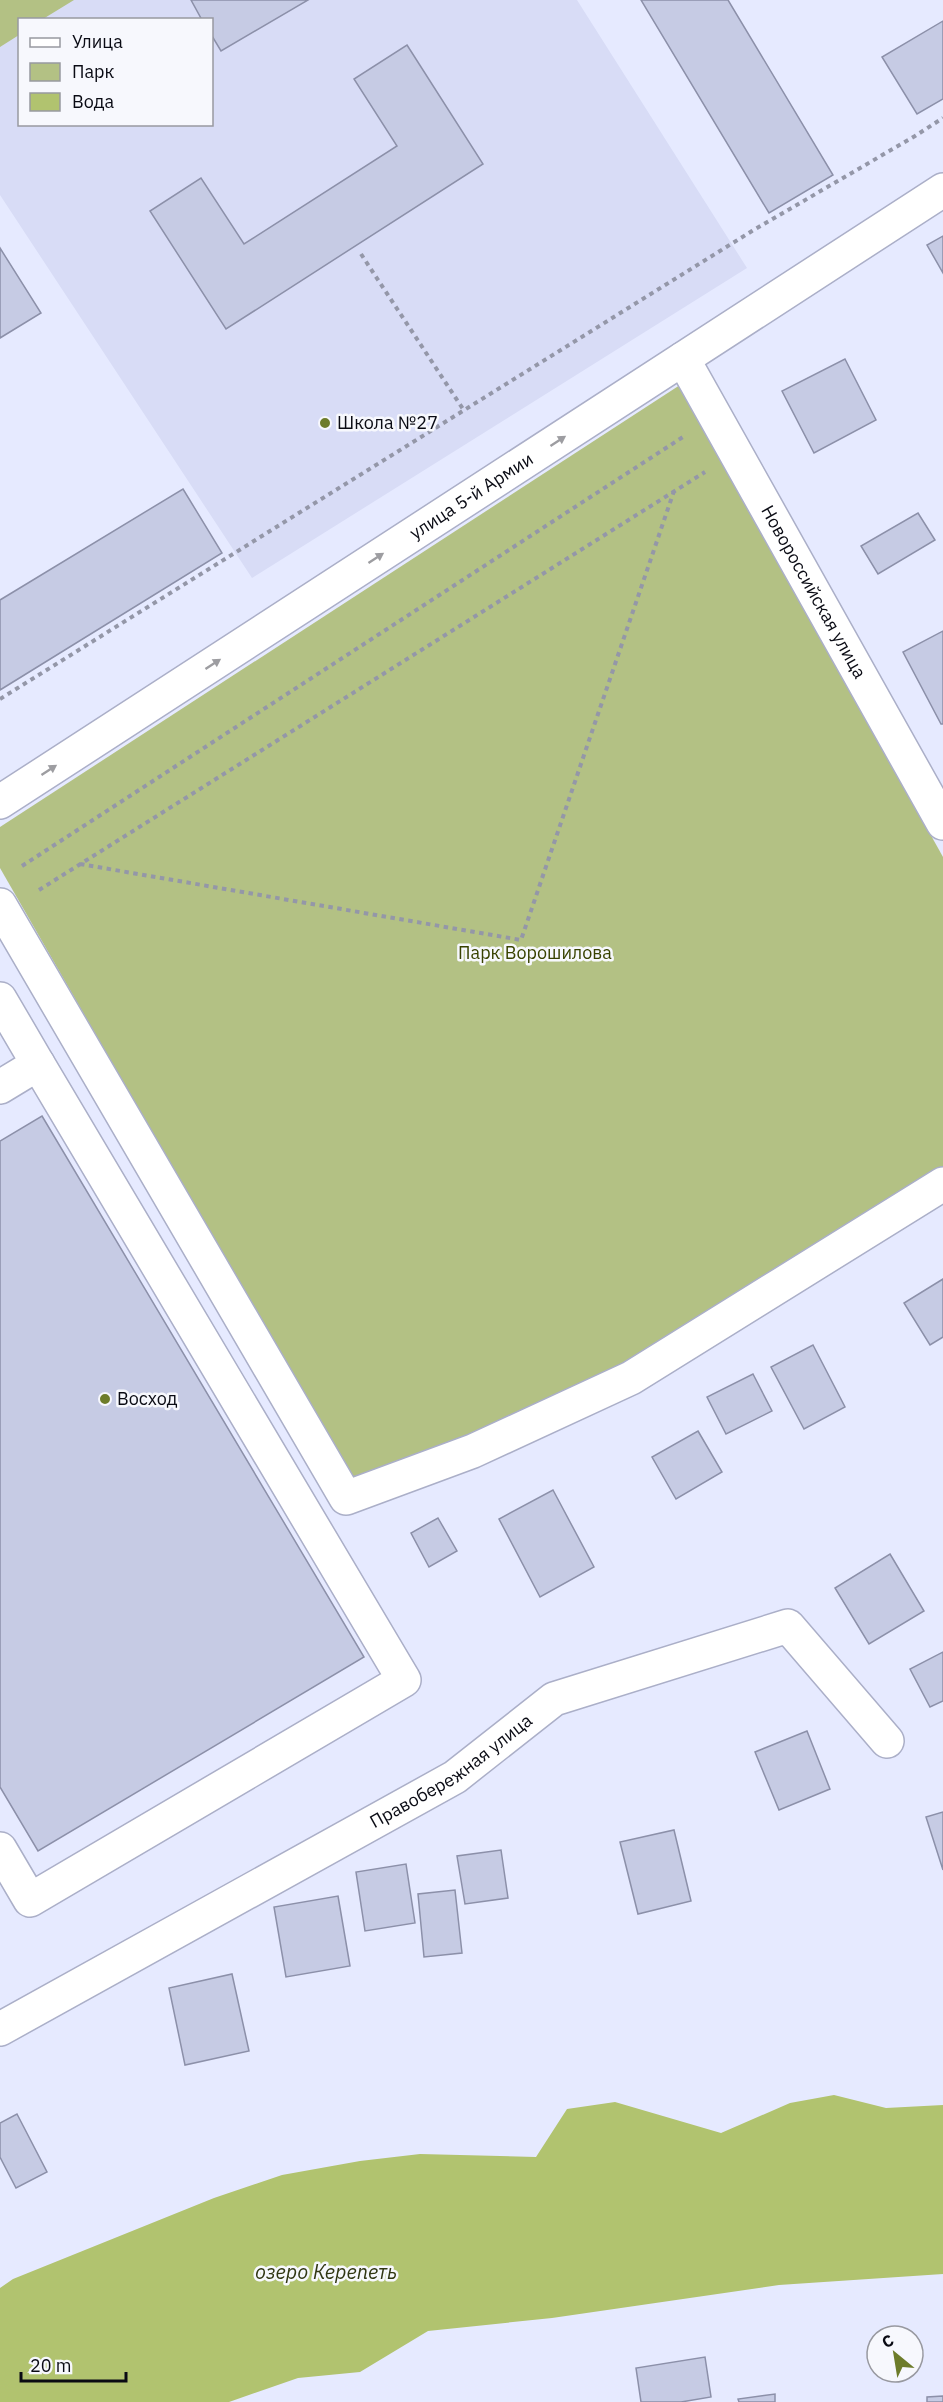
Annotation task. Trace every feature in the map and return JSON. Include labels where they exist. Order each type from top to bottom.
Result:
[{"type":"street","name":"улица 5-й Армии","points":[[0,802],[943,190]]},
{"type":"street","name":"Новороссийская улица","points":[[683,359],[943,823]]},
{"type":"street","points":[[0,905],[346,1498],[473,1451],[631,1377],[943,1184]]},
{"type":"street","points":[[0,999],[404,1680],[30,1900],[0,1849]]},
{"type":"street","points":[[0,1087],[38,1064]]},
{"type":"street","name":"Правобережная улица","points":[[0,2029],[455,1777],[554,1699],[788,1626],[887,1741]]},
{"type":"path","points":[[0,699],[463,409],[752,231],[943,118]]},
{"type":"path","points":[[361,254],[463,409]]},
{"type":"path","points":[[22,866],[689,433]]},
{"type":"path","points":[[39,890],[705,472]]},
{"type":"path","points":[[80,864],[521,940],[674,491]]},
{"type":"shaded area","name":"Школа №27","points":[[0,0],[577,0],[747,268],[252,578],[0,195]]},
{"type":"green space","points":[[0,0],[74,0],[45,18],[18,18],[18,36],[0,47]]},
{"type":"green space","name":"Парк Ворошилова","points":[[680,385],[943,857],[943,1169],[627,1363],[462,1437],[352,1481],[0,868],[0,827]]},
{"type":"water","name":"озеро Керепеть","points":[[834,2095],[886,2108],[943,2105],[943,2274],[779,2285],[552,2318],[428,2331],[360,2372],[298,2378],[229,2402],[0,2402],[0,2288],[13,2279],[214,2198],[282,2175],[360,2161],[420,2154],[536,2157],[567,2109],[615,2102],[721,2133],[790,2103]]},
{"type":"building","points":[[191,0],[308,0],[221,51],[213,38],[213,18],[201,18]]},
{"type":"building","points":[[641,0],[728,0],[833,175],[769,213]]},
{"type":"building","points":[[943,21],[943,99],[917,114],[882,57]]},
{"type":"building","points":[[407,45],[483,164],[226,329],[150,211],[201,178],[244,244],[397,146],[354,79]]},
{"type":"building","points":[[943,236],[943,273],[927,245]]},
{"type":"building","points":[[0,248],[41,313],[0,338]]},
{"type":"building","points":[[845,359],[876,420],[814,453],[782,391]]},
{"type":"building","points":[[183,489],[222,553],[0,690],[0,600]]},
{"type":"building","points":[[918,513],[935,540],[878,574],[861,546]]},
{"type":"building","points":[[943,631],[943,724],[941,724],[903,652]]},
{"type":"building","name":"Восход","points":[[42,1116],[364,1657],[38,1851],[0,1787],[0,1141]]},
{"type":"building","points":[[943,1279],[943,1337],[930,1345],[904,1303]]},
{"type":"building","points":[[813,1345],[845,1407],[804,1429],[771,1367]]},
{"type":"building","points":[[753,1374],[772,1411],[726,1434],[707,1397]]},
{"type":"building","points":[[698,1431],[722,1472],[676,1499],[652,1457]]},
{"type":"building","points":[[553,1490],[594,1567],[540,1597],[499,1519]]},
{"type":"building","points":[[438,1518],[457,1551],[429,1567],[411,1533]]},
{"type":"building","points":[[890,1554],[924,1611],[869,1644],[835,1588]]},
{"type":"building","points":[[943,1652],[943,1701],[930,1707],[910,1669]]},
{"type":"building","points":[[807,1731],[830,1789],[779,1810],[755,1752]]},
{"type":"building","points":[[943,1812],[943,1870],[926,1817]]},
{"type":"building","points":[[674,1830],[691,1901],[638,1914],[620,1842]]},
{"type":"building","points":[[501,1850],[508,1898],[465,1904],[457,1856]]},
{"type":"building","points":[[406,1864],[415,1923],[365,1931],[356,1872]]},
{"type":"building","points":[[455,1890],[462,1953],[424,1957],[418,1894]]},
{"type":"building","points":[[338,1896],[350,1966],[286,1977],[274,1907]]},
{"type":"building","points":[[232,1974],[249,2051],[185,2065],[169,1988]]},
{"type":"building","points":[[17,2114],[47,2172],[16,2188],[0,2157],[0,2123]]},
{"type":"building","points":[[705,2357],[711,2397],[681,2402],[641,2402],[636,2368]]},
{"type":"building","points":[[775,2394],[775,2402],[739,2402],[738,2399]]},
{"type":"building","points":[[943,2396],[943,2402],[927,2402],[927,2397]]},
{"type":"place","name":"Школа №27","points":[[325,423]]},
{"type":"place","name":"Восход","points":[[105,1399]]}]
